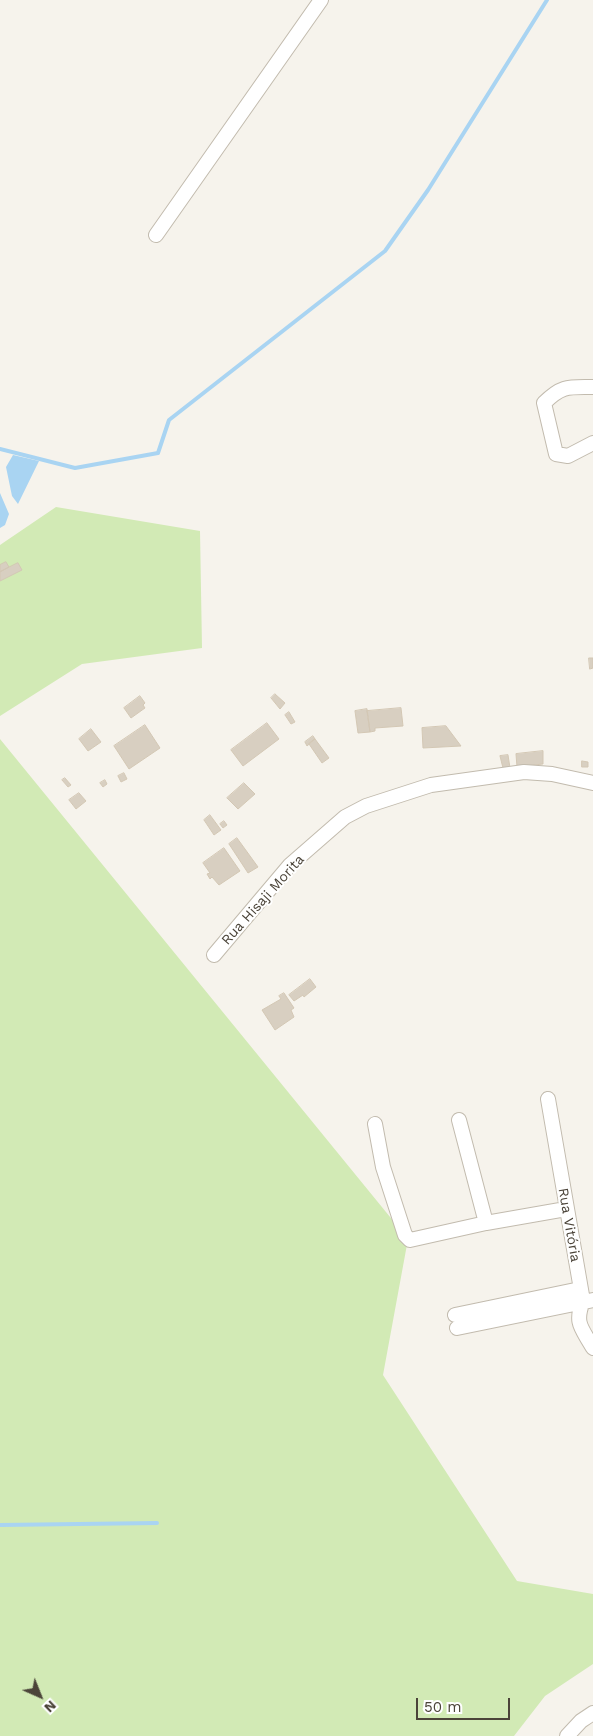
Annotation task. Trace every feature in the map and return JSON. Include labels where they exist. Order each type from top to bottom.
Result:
[{"type":"street","points":[[156,235],[321,0]]},
{"type":"street","points":[[593,387],[565,387],[544,403],[556,454],[568,456],[593,443]]},
{"type":"street","name":"Rua Hisaji Morita","points":[[214,955],[290,865],[345,817],[366,806],[431,785],[524,772],[552,774],[593,783]]},
{"type":"street","name":"Rua Vitória","points":[[548,1099],[566,1209],[585,1297],[578,1314],[579,1320],[593,1348]]},
{"type":"street","points":[[459,1120],[486,1224]]},
{"type":"street","points":[[375,1124],[383,1167],[407,1238],[410,1240],[566,1209]]},
{"type":"street","points":[[456,1321],[585,1297]]},
{"type":"street","points":[[567,1736],[581,1721],[593,1713]]},
{"type":"green space","points":[[56,507],[200,531],[202,648],[82,664],[0,716],[0,545]]},
{"type":"green space","points":[[0,739],[408,1239],[383,1375],[517,1581],[593,1594],[593,1664],[545,1696],[514,1736],[0,1736]]},
{"type":"water","points":[[13,455],[39,461],[18,504],[12,496],[6,467]]},
{"type":"water","points":[[0,493],[9,514],[5,525],[0,528]]},
{"type":"building","points":[[6,562],[9,567],[0,572],[0,565]]},
{"type":"building","points":[[18,563],[22,570],[0,581],[0,572]]},
{"type":"building","points":[[589,658],[593,658],[593,668],[590,669]]},
{"type":"building","points":[[275,694],[285,703],[280,709],[271,698]]},
{"type":"building","points":[[140,696],[145,703],[143,705],[145,708],[131,718],[124,708]]},
{"type":"building","points":[[401,708],[403,726],[375,728],[375,731],[370,732],[367,711]]},
{"type":"building","points":[[367,709],[370,732],[358,733],[355,711]]},
{"type":"building","points":[[289,712],[295,722],[291,724],[285,715]]},
{"type":"building","points":[[267,723],[279,739],[243,766],[231,750]]},
{"type":"building","points":[[145,725],[160,748],[129,769],[114,746]]},
{"type":"building","points":[[446,726],[461,746],[423,748],[422,728]]},
{"type":"building","points":[[91,729],[101,742],[88,751],[79,739]]},
{"type":"building","points":[[313,736],[315,739],[307,746],[305,742]]},
{"type":"building","points":[[315,739],[329,758],[322,763],[309,744]]},
{"type":"building","points":[[543,751],[543,764],[517,767],[516,754]]},
{"type":"building","points":[[508,755],[510,768],[503,768],[500,756]]},
{"type":"building","points":[[582,761],[588,762],[588,767],[582,767]]},
{"type":"building","points":[[124,773],[127,779],[121,782],[118,776]]},
{"type":"building","points":[[65,778],[71,785],[68,787],[62,780]]},
{"type":"building","points":[[105,780],[107,784],[103,787],[100,783]]},
{"type":"building","points":[[244,783],[255,794],[238,809],[227,798]]},
{"type":"building","points":[[79,793],[86,801],[76,809],[69,800]]},
{"type":"building","points":[[210,815],[221,830],[214,835],[204,820]]},
{"type":"building","points":[[224,821],[227,825],[223,828],[220,824]]},
{"type":"building","points":[[237,838],[258,867],[248,873],[229,844]]},
{"type":"building","points":[[224,848],[240,871],[219,885],[212,877],[210,879],[207,874],[210,873],[203,863]]},
{"type":"building","points":[[310,979],[316,987],[304,997],[303,995],[294,1001],[289,995]]},
{"type":"building","points":[[284,993],[294,1008],[291,1010],[294,1017],[275,1030],[262,1010],[281,999],[279,996]]},
{"type":"waterway","points":[[0,449],[75,468],[158,453],[169,420],[385,251],[428,190],[547,0]]},
{"type":"waterway","points":[[0,1525],[157,1523]]}]
